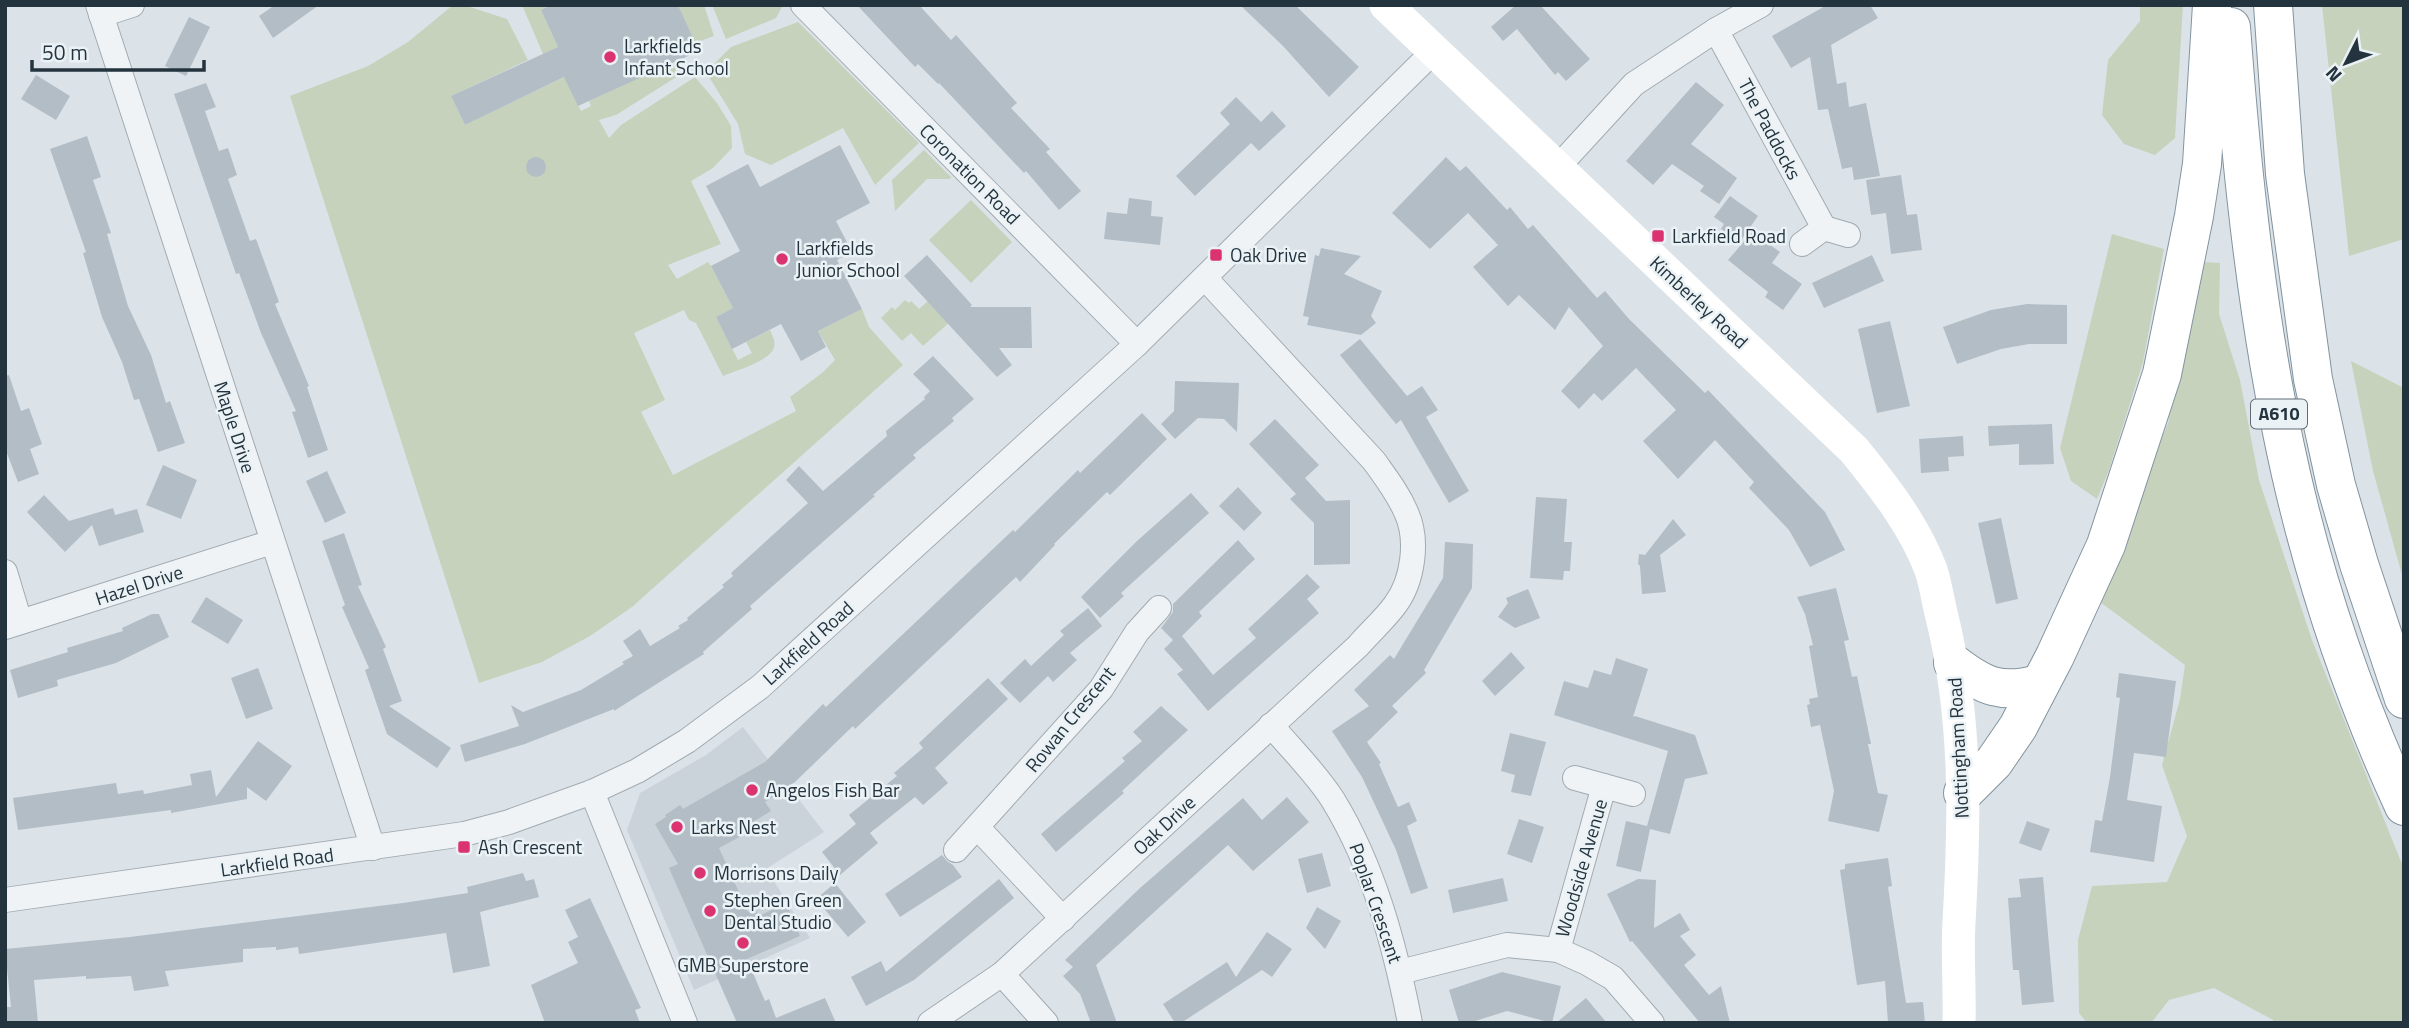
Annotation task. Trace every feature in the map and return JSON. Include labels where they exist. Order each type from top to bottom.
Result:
[{"type":"highway","points":[[1963,793],[1994,762],[2018,727],[2055,656],[2106,545],[2162,374],[2202,164],[2212,5]]},
{"type":"highway","name":"A610","points":[[2230,5],[2244,178],[2269,354],[2291,475],[2343,653],[2376,745],[2404,806]]},
{"type":"highway","name":"A610","points":[[2273,5],[2285,174],[2313,379],[2340,498],[2373,610],[2404,699]]},
{"type":"highway","points":[[1953,663],[1976,681],[1999,689],[2021,689],[2039,684]]},
{"type":"street","points":[[100,10],[132,5]]},
{"type":"street","name":"Coronation Road","points":[[803,5],[1137,344]]},
{"type":"street","name":"Kimberley Road","points":[[1386,5],[1844,441],[1886,488]]},
{"type":"street","points":[[1557,168],[1634,84],[1716,30],[1761,5]]},
{"type":"street","name":"Maple Drive","points":[[100,10],[373,848]]},
{"type":"street","name":"The Paddocks","points":[[1716,30],[1824,228]]},
{"type":"street","name":"Larkfield Road","points":[[5,900],[464,834],[509,822],[593,792],[637,771],[687,741],[760,687],[1137,344],[1434,51]]},
{"type":"street","points":[[1802,244],[1824,228],[1848,235]]},
{"type":"street","name":"Oak Drive","points":[[930,1023],[1002,974],[1358,646],[1396,604],[1410,574],[1413,548],[1408,515],[1395,490],[1374,461],[1205,278]]},
{"type":"street","name":"Nottingham Road","points":[[1886,488],[1909,525],[1931,570],[1953,663],[1961,735],[1963,793],[1959,1023]]},
{"type":"street","name":"Hazel Drive","points":[[13,625],[272,542]]},
{"type":"street","points":[[5,572],[13,625]]},
{"type":"street","name":"Rowan Crescent","points":[[956,850],[1101,689],[1136,632],[1159,608]]},
{"type":"street","name":"Poplar Crescent","points":[[1271,725],[1331,797],[1354,838],[1375,890],[1400,972],[1410,1023]]},
{"type":"street","name":"Woodside Avenue","points":[[1575,778],[1633,794]]},
{"type":"street","name":"Woodside Avenue","points":[[1558,950],[1604,786]]},
{"type":"street","points":[[593,792],[685,1023]]},
{"type":"street","points":[[978,828],[1063,919]]},
{"type":"street","name":"Woodside Avenue","points":[[1400,972],[1507,945],[1558,950],[1613,978],[1652,1023]]},
{"type":"street","points":[[1002,974],[1046,1023]]},
{"type":"shaded area","points":[[743,727],[824,832],[766,869],[810,938],[694,990],[627,830],[640,793],[706,755]]},
{"type":"green space","points":[[453,5],[467,6],[507,19],[528,60],[451,96],[465,125],[573,73],[572,93],[581,111],[591,106],[589,101],[673,62],[678,76],[616,115],[599,120],[609,138],[621,125],[695,77],[717,103],[731,126],[732,148],[713,168],[691,181],[721,244],[668,265],[677,279],[708,262],[711,266],[733,308],[716,317],[738,360],[752,353],[746,342],[770,330],[774,345],[767,357],[723,376],[696,323],[689,320],[684,310],[634,333],[665,400],[641,412],[673,475],[796,411],[790,397],[835,360],[818,331],[862,309],[869,327],[903,365],[632,607],[590,636],[542,662],[479,683],[290,96],[368,66],[408,42]]},
{"type":"green space","points":[[522,5],[551,5],[541,10],[558,47],[543,54]]},
{"type":"green space","points":[[678,5],[704,5],[714,36],[695,43]]},
{"type":"green space","points":[[712,5],[782,7],[776,18],[726,39]]},
{"type":"green space","points":[[2140,5],[2183,5],[2175,138],[2155,155],[2124,144],[2102,115],[2108,60],[2140,21]]},
{"type":"green space","points":[[2322,5],[2404,5],[2404,239],[2349,256]]},
{"type":"green space","points":[[798,22],[919,143],[875,185],[843,128],[771,165],[745,154],[738,124],[706,72],[731,47]]},
{"type":"green space","points":[[924,150],[951,177],[927,179],[895,211],[892,180]]},
{"type":"green space","points":[[971,200],[1012,242],[971,283],[929,240]]},
{"type":"green space","points":[[2112,234],[2164,249],[2143,362],[2109,470],[2097,499],[2071,481],[2060,448]]},
{"type":"green space","points":[[2202,262],[2220,263],[2219,314],[2240,380],[2259,480],[2312,640],[2404,869],[2404,1023],[2272,1023],[2273,1020],[2214,988],[2169,1000],[2151,1023],[2087,1023],[2079,1013],[2078,940],[2092,886],[2167,882],[2187,836],[2162,765],[2180,699],[2185,665],[2096,599],[2168,423]]},
{"type":"green space","points":[[905,300],[909,303],[911,301],[919,309],[928,301],[952,320],[923,346],[911,333],[902,341],[881,318],[892,307],[895,310]]},
{"type":"green space","points":[[2351,361],[2404,388],[2404,582],[2373,471]]},
{"type":"building","points":[[275,5],[319,5],[273,38],[259,16]]},
{"type":"building","name":"Larkfields Infant School","points":[[551,5],[678,5],[699,51],[578,106],[564,77],[465,125],[451,96],[558,47],[541,10]]},
{"type":"building","points":[[857,5],[919,5],[951,40],[956,35],[1017,103],[1011,108],[1050,149],[1046,152],[1081,191],[1059,210],[1026,171],[1024,173],[939,83],[918,64],[915,67]]},
{"type":"building","points":[[1240,5],[1295,5],[1359,67],[1329,97],[1283,46]]},
{"type":"building","points":[[1516,5],[1540,5],[1590,59],[1566,81],[1558,72],[1555,75],[1517,29],[1503,41],[1491,27]]},
{"type":"building","points":[[1827,5],[1870,5],[1878,18],[1831,45],[1837,84],[1846,82],[1849,107],[1866,103],[1880,176],[1854,180],[1852,167],[1842,169],[1828,109],[1818,110],[1810,57],[1791,68],[1772,36]]},
{"type":"building","points":[[189,17],[210,27],[186,76],[165,66]]},
{"type":"building","points":[[36,75],[70,96],[56,120],[21,99]]},
{"type":"building","points":[[1696,82],[1724,105],[1691,144],[1737,178],[1719,204],[1700,191],[1704,186],[1672,164],[1653,185],[1626,161]]},
{"type":"building","points":[[206,83],[216,107],[205,111],[219,151],[228,148],[237,175],[228,179],[250,241],[256,239],[279,302],[275,304],[309,386],[307,387],[328,450],[308,458],[292,412],[296,411],[261,333],[239,273],[236,274],[174,94]]},
{"type":"building","points":[[1236,97],[1261,122],[1272,111],[1286,126],[1259,151],[1251,143],[1195,196],[1176,176],[1230,124],[1220,113]]},
{"type":"building","points":[[87,136],[101,177],[93,180],[111,233],[107,234],[128,306],[151,355],[166,403],[170,401],[185,443],[158,452],[139,399],[134,400],[122,362],[102,317],[83,253],[86,252],[50,149]]},
{"type":"building","name":"Larkfields Junior School","points":[[840,145],[870,203],[836,221],[852,252],[837,260],[862,309],[818,331],[826,347],[801,361],[781,324],[732,349],[716,317],[733,308],[711,266],[740,251],[706,186],[748,164],[760,187]]},
{"type":"building","points":[[536,157],[543,160],[546,167],[543,174],[536,177],[529,174],[526,167],[529,160]]},
{"type":"building","points":[[1446,157],[1460,171],[1466,166],[1507,210],[1510,207],[1528,229],[1533,225],[1597,298],[1605,291],[1629,319],[1705,393],[1708,390],[1825,512],[1845,550],[1810,567],[1789,530],[1749,488],[1754,482],[1715,440],[1678,479],[1643,441],[1676,410],[1636,368],[1602,401],[1594,393],[1579,409],[1561,391],[1603,346],[1569,307],[1555,330],[1519,295],[1508,306],[1473,267],[1498,245],[1468,213],[1430,249],[1392,213]]},
{"type":"building","points":[[1901,175],[1907,215],[1917,214],[1922,250],[1891,254],[1886,213],[1871,215],[1866,180]]},
{"type":"building","points":[[1730,196],[1758,216],[1739,243],[1721,229],[1724,224],[1714,217]]},
{"type":"building","points":[[1129,198],[1152,201],[1151,216],[1163,217],[1160,245],[1104,239],[1107,212],[1127,214]]},
{"type":"building","points":[[1752,232],[1780,252],[1772,263],[1802,284],[1783,310],[1765,297],[1768,292],[1728,260]]},
{"type":"building","points":[[1321,248],[1361,256],[1344,274],[1382,291],[1371,316],[1376,323],[1361,335],[1307,325],[1309,317],[1303,316],[1315,255],[1319,256]]},
{"type":"building","points":[[927,255],[972,305],[970,307],[1031,307],[1032,348],[999,348],[1012,365],[997,377],[904,276]]},
{"type":"building","points":[[1872,255],[1884,281],[1824,308],[1812,283]]},
{"type":"building","points":[[2027,304],[2067,305],[2067,344],[2029,344],[2001,349],[1957,364],[1943,327],[1991,310]]},
{"type":"building","points":[[1890,321],[1910,406],[1877,413],[1858,329]]},
{"type":"building","points":[[1360,339],[1407,396],[1422,386],[1438,410],[1426,417],[1469,491],[1449,503],[1401,420],[1396,424],[1340,355]]},
{"type":"building","points":[[933,356],[974,399],[952,418],[954,421],[913,455],[916,458],[873,495],[875,496],[750,606],[752,609],[703,652],[704,654],[614,711],[525,744],[465,762],[460,745],[519,726],[511,705],[523,712],[581,690],[633,656],[623,641],[640,629],[650,646],[680,628],[678,626],[724,587],[722,585],[733,576],[731,573],[808,503],[786,480],[799,466],[823,491],[887,436],[886,431],[925,399],[930,391],[913,374]]},
{"type":"building","points":[[9,375],[21,411],[29,408],[42,444],[30,449],[39,474],[18,482],[5,448],[5,376]]},
{"type":"building","points":[[1175,381],[1239,383],[1237,432],[1224,419],[1198,418],[1175,439],[1161,424],[1174,411]]},
{"type":"building","points":[[1142,413],[1167,439],[1110,495],[1107,492],[1020,582],[1016,577],[855,729],[853,726],[795,782],[765,802],[771,811],[740,830],[743,835],[719,848],[748,912],[755,908],[759,916],[786,903],[800,936],[747,959],[765,1001],[769,999],[776,1018],[825,998],[836,1023],[737,1023],[669,868],[678,864],[655,824],[680,805],[683,809],[765,762],[823,704],[826,707],[1013,530],[1015,532],[1078,470],[1080,473]]},
{"type":"building","points":[[1275,419],[1319,465],[1305,478],[1326,501],[1350,500],[1350,564],[1314,565],[1314,523],[1290,499],[1296,494],[1249,444]]},
{"type":"building","points":[[2052,424],[2054,464],[2019,465],[2019,444],[1989,446],[1988,426]]},
{"type":"building","points":[[1963,436],[1964,456],[1948,457],[1949,471],[1921,473],[1919,439]]},
{"type":"building","points":[[163,465],[197,480],[181,519],[146,505]]},
{"type":"building","points":[[327,471],[346,513],[325,523],[306,481]]},
{"type":"building","points":[[1238,487],[1262,513],[1244,531],[1219,506]]},
{"type":"building","points":[[1191,493],[1209,513],[1121,593],[1124,596],[1100,618],[1081,597],[1137,541]]},
{"type":"building","points":[[44,495],[69,521],[113,508],[115,515],[137,509],[144,532],[99,546],[92,525],[65,552],[27,512]]},
{"type":"building","points":[[1536,497],[1567,499],[1564,542],[1572,542],[1570,571],[1564,571],[1563,580],[1530,578]]},
{"type":"building","points":[[2001,518],[2018,599],[1996,604],[1978,523]]},
{"type":"building","points":[[1673,519],[1686,535],[1660,555],[1666,592],[1642,594],[1639,554],[1645,555]]},
{"type":"building","points":[[344,533],[362,585],[358,586],[386,647],[383,649],[402,701],[389,706],[451,748],[437,768],[387,734],[365,670],[369,668],[342,607],[345,605],[322,541]]},
{"type":"building","points":[[1238,540],[1255,559],[1199,612],[1202,616],[1182,636],[1213,675],[1256,638],[1248,629],[1307,574],[1320,587],[1307,599],[1319,613],[1208,711],[1177,674],[1183,670],[1164,649],[1173,640],[1161,628],[1173,612],[1173,604]]},
{"type":"building","points":[[1445,542],[1473,544],[1472,588],[1424,670],[1426,673],[1392,706],[1398,712],[1367,742],[1381,763],[1379,764],[1398,807],[1409,802],[1417,821],[1407,826],[1428,888],[1411,894],[1396,850],[1362,777],[1332,731],[1369,706],[1354,690],[1390,655],[1394,659],[1443,578]]},
{"type":"building","points":[[1836,588],[1849,640],[1844,641],[1852,677],[1857,676],[1871,744],[1868,744],[1878,793],[1888,795],[1879,832],[1828,821],[1834,791],[1820,725],[1811,727],[1807,705],[1810,704],[1809,699],[1818,697],[1809,646],[1813,645],[1805,614],[1797,597]]},
{"type":"building","points":[[1528,589],[1540,618],[1515,628],[1498,617],[1508,603],[1506,598]]},
{"type":"building","points":[[206,597],[243,620],[228,644],[191,622]]},
{"type":"building","points":[[1088,608],[1102,626],[1070,653],[1077,660],[1053,682],[1048,676],[1020,703],[1000,683],[1025,659],[1031,666],[1064,635],[1060,631]]},
{"type":"building","points":[[152,614],[159,614],[169,637],[116,663],[57,680],[58,686],[18,698],[10,670],[68,652],[67,648],[123,631],[122,628]]},
{"type":"building","points":[[1511,652],[1525,668],[1495,696],[1482,681]]},
{"type":"building","points":[[1616,658],[1648,669],[1633,717],[1695,735],[1708,774],[1685,779],[1670,834],[1650,829],[1641,872],[1616,866],[1626,821],[1647,826],[1668,751],[1554,715],[1564,681],[1588,688],[1594,670],[1611,675]]},
{"type":"building","points":[[258,668],[273,709],[246,719],[231,678]]},
{"type":"building","points":[[2119,673],[2176,681],[2166,757],[2134,753],[2127,800],[2162,806],[2154,862],[2090,852],[2095,820],[2102,821],[2110,777],[2120,698],[2116,697]]},
{"type":"building","points":[[988,678],[1008,699],[935,768],[948,783],[923,805],[915,797],[870,833],[878,843],[840,875],[822,852],[856,824],[849,815],[897,776],[894,773],[923,748],[919,743]]},
{"type":"building","points":[[1161,706],[1188,730],[1122,791],[1124,793],[1056,852],[1041,834],[1125,761],[1122,758],[1142,741],[1133,732]]},
{"type":"building","points":[[1510,733],[1546,742],[1531,796],[1511,792],[1515,775],[1501,771]]},
{"type":"building","points":[[258,741],[292,766],[266,801],[247,787],[247,799],[171,813],[171,810],[18,830],[13,798],[116,783],[118,794],[143,790],[144,794],[192,785],[190,774],[211,770],[216,797]]},
{"type":"building","points":[[1287,797],[1309,822],[1253,871],[1228,845],[1096,965],[1117,1023],[1091,1023],[1080,994],[1063,976],[1073,967],[1065,960],[1139,889],[1243,798],[1262,820]]},
{"type":"building","points":[[1519,819],[1544,827],[1532,863],[1507,854]]},
{"type":"building","points":[[2027,821],[2050,829],[2041,851],[2019,843]]},
{"type":"building","points":[[1322,853],[1331,886],[1307,893],[1298,859]]},
{"type":"building","points":[[942,855],[962,877],[900,917],[885,894]]},
{"type":"building","points":[[1888,858],[1892,886],[1888,887],[1906,1003],[1923,1002],[1925,1023],[1888,1023],[1885,981],[1857,985],[1840,870],[1845,869],[1845,864]]},
{"type":"building","points":[[523,873],[526,881],[534,879],[539,897],[480,912],[490,966],[453,973],[446,933],[299,954],[298,947],[276,950],[276,947],[243,949],[243,962],[165,971],[169,986],[134,991],[131,976],[34,980],[38,1023],[5,1023],[5,1007],[11,1007],[5,949],[130,937],[403,903],[468,893],[467,887]]},
{"type":"building","points":[[2043,877],[2054,1002],[2022,1005],[2019,970],[2013,970],[2008,898],[2021,897],[2019,879]]},
{"type":"building","points":[[1503,878],[1508,901],[1453,913],[1448,890]]},
{"type":"building","points":[[999,879],[1014,898],[914,980],[866,1006],[851,977],[881,961],[886,972]]},
{"type":"building","points":[[1638,879],[1656,880],[1654,928],[1680,913],[1690,930],[1680,936],[1696,955],[1684,965],[1709,995],[1721,986],[1730,1023],[1700,1023],[1632,941],[1630,942],[1607,894]]},
{"type":"building","points":[[835,883],[866,922],[848,937],[816,899]]},
{"type":"building","points":[[590,898],[641,1008],[635,1010],[640,1023],[545,1023],[531,985],[578,963],[568,942],[578,937],[565,910]]},
{"type":"building","points":[[1317,907],[1341,921],[1325,949],[1306,928]]},
{"type":"building","points":[[1267,932],[1292,949],[1272,977],[1262,970],[1181,1023],[1175,1023],[1163,1004],[1227,962],[1236,977]]},
{"type":"building","points":[[1502,972],[1561,986],[1552,1023],[1507,1011],[1469,1023],[1459,1023],[1449,990]]},
{"type":"building","points":[[1586,998],[1607,1023],[1556,1023]]},
{"type":"place","name":"Larkfields Infant School","points":[[610,57]]},
{"type":"place","name":"Larkfield Road","points":[[1658,236]]},
{"type":"place","name":"Oak Drive","points":[[1216,255]]},
{"type":"place","name":"Larkfields Junior School","points":[[782,259]]},
{"type":"place","name":"Angelos Fish Bar","points":[[752,790]]},
{"type":"place","name":"Larks Nest","points":[[677,827]]},
{"type":"place","name":"Ash Crescent","points":[[464,847]]},
{"type":"place","name":"Morrisons Daily","points":[[700,873]]},
{"type":"place","name":"Stephen Green Dental Studio","points":[[710,911]]},
{"type":"place","name":"GMB Superstore","points":[[743,943]]}]
